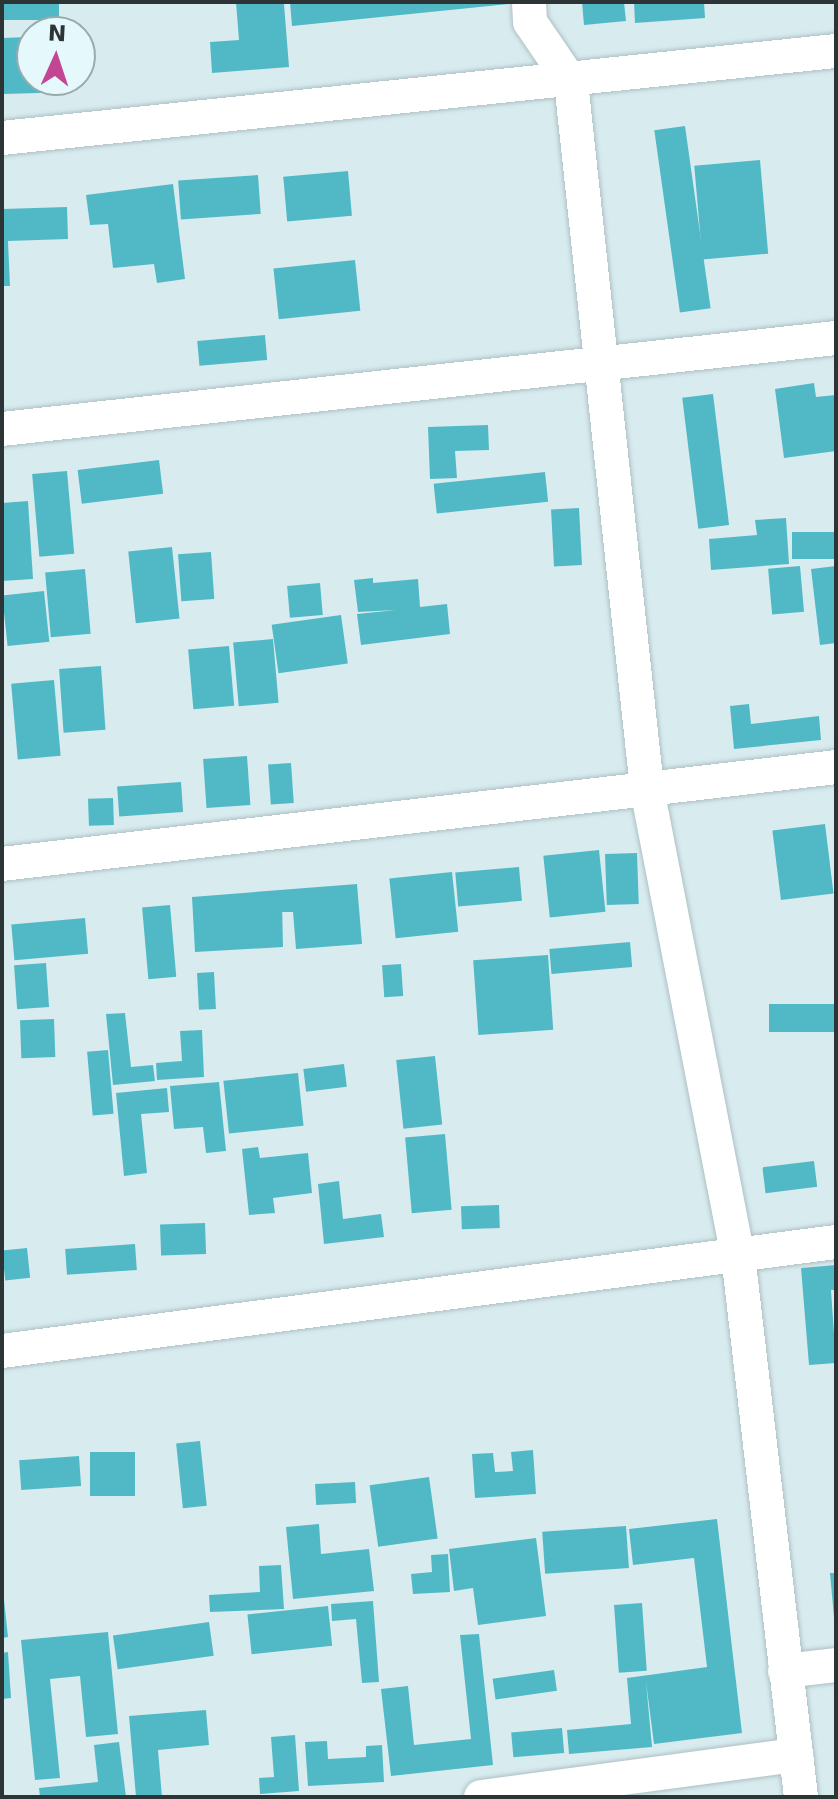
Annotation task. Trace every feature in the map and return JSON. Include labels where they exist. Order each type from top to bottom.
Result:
[{"type":"street","points":[[529,2],[530,22],[571,82],[647,789],[738,1255],[801,1797]]},
{"type":"street","points":[[2,138],[571,82],[836,51]]},
{"type":"street","points":[[2,429],[836,338]]},
{"type":"street","points":[[2,864],[836,767]]},
{"type":"street","points":[[2,1351],[836,1242]]},
{"type":"street","points":[[785,1671],[836,1665]]},
{"type":"street","points":[[481,1797],[796,1755]]},
{"type":"building","points":[[2,2],[59,2],[59,16],[16,16],[16,20],[2,20]]},
{"type":"building","points":[[236,2],[284,4],[289,67],[212,73],[210,42],[239,40]]},
{"type":"building","points":[[290,2],[509,2],[509,4],[292,26]]},
{"type":"building","points":[[582,2],[624,2],[626,21],[584,25]]},
{"type":"building","points":[[634,2],[704,2],[705,18],[635,23]]},
{"type":"building","points":[[16,37],[16,94],[4,94],[2,38]]},
{"type":"building","points":[[685,126],[711,308],[680,313],[654,130]]},
{"type":"building","points":[[760,160],[768,254],[702,259],[694,166]]},
{"type":"building","points":[[348,171],[352,216],[287,221],[283,177]]},
{"type":"building","points":[[258,175],[261,214],[181,219],[178,181]]},
{"type":"building","points":[[173,184],[185,279],[157,283],[154,264],[113,268],[108,224],[90,225],[86,195]]},
{"type":"building","points":[[67,207],[68,239],[8,241],[10,286],[2,286],[2,209]]},
{"type":"building","points":[[355,260],[360,311],[279,319],[273,269]]},
{"type":"building","points":[[265,335],[267,360],[199,366],[197,341]]},
{"type":"building","points":[[814,383],[816,397],[836,395],[836,451],[784,458],[775,389]]},
{"type":"building","points":[[713,394],[729,525],[698,529],[682,398]]},
{"type":"building","points":[[488,425],[489,450],[455,451],[457,478],[430,479],[428,427]]},
{"type":"building","points":[[159,460],[163,494],[82,504],[78,470]]},
{"type":"building","points":[[67,471],[74,554],[39,557],[32,474]]},
{"type":"building","points":[[545,472],[548,502],[437,514],[434,484]]},
{"type":"building","points":[[28,501],[33,579],[2,581],[2,503]]},
{"type":"building","points":[[579,508],[582,565],[554,566],[551,509]]},
{"type":"building","points":[[786,518],[789,564],[711,570],[709,539],[757,535],[755,520]]},
{"type":"building","points":[[792,532],[836,532],[836,559],[792,559]]},
{"type":"building","points":[[172,547],[180,619],[136,623],[128,552]]},
{"type":"building","points":[[211,552],[214,599],[181,601],[178,554]]},
{"type":"building","points":[[800,566],[804,612],[772,615],[768,569]]},
{"type":"building","points":[[836,566],[836,643],[820,645],[811,569]]},
{"type":"building","points":[[85,569],[91,634],[51,637],[45,572]]},
{"type":"building","points":[[373,578],[373,583],[418,579],[420,607],[447,604],[450,634],[361,645],[357,614],[396,610],[358,612],[354,580]]},
{"type":"building","points":[[320,583],[323,615],[290,618],[287,586]]},
{"type":"building","points":[[44,591],[49,642],[8,646],[2,595]]},
{"type":"building","points":[[341,615],[348,664],[279,673],[272,625]]},
{"type":"building","points":[[273,639],[279,703],[239,706],[233,642]]},
{"type":"building","points":[[229,646],[234,706],[193,709],[188,650]]},
{"type":"building","points":[[101,666],[105,730],[64,733],[59,669]]},
{"type":"building","points":[[54,680],[61,756],[18,759],[11,684]]},
{"type":"building","points":[[749,704],[751,724],[819,716],[821,740],[734,749],[730,706]]},
{"type":"building","points":[[247,756],[250,805],[207,808],[203,759]]},
{"type":"building","points":[[291,763],[294,803],[271,805],[268,765]]},
{"type":"building","points":[[181,782],[183,812],[119,816],[117,786]]},
{"type":"building","points":[[113,798],[114,825],[89,826],[88,799]]},
{"type":"building","points":[[825,824],[834,893],[781,900],[772,830]]},
{"type":"building","points":[[599,850],[605,912],[550,918],[543,856]]},
{"type":"building","points":[[637,853],[639,904],[607,905],[605,854]]},
{"type":"building","points":[[519,867],[522,901],[458,906],[455,873]]},
{"type":"building","points":[[452,872],[458,932],[396,938],[389,879]]},
{"type":"building","points":[[357,884],[362,944],[296,949],[293,912],[282,912],[283,947],[195,952],[192,897]]},
{"type":"building","points":[[170,905],[176,977],[148,979],[142,907]]},
{"type":"building","points":[[85,918],[88,954],[14,960],[11,924]]},
{"type":"building","points":[[630,942],[632,967],[551,974],[549,949]]},
{"type":"building","points":[[548,955],[553,1030],[478,1035],[473,960]]},
{"type":"building","points":[[46,963],[49,1007],[17,1009],[14,965]]},
{"type":"building","points":[[401,964],[403,996],[384,997],[382,965]]},
{"type":"building","points":[[214,972],[216,1009],[199,1010],[197,973]]},
{"type":"building","points":[[769,1004],[836,1004],[836,1032],[769,1032]]},
{"type":"building","points":[[125,1013],[131,1067],[153,1065],[155,1081],[113,1085],[106,1014]]},
{"type":"building","points":[[54,1019],[55,1057],[21,1058],[20,1020]]},
{"type":"building","points":[[202,1030],[204,1077],[157,1080],[156,1063],[182,1061],[180,1031]]},
{"type":"building","points":[[108,1050],[114,1114],[93,1116],[87,1052]]},
{"type":"building","points":[[435,1056],[442,1125],[403,1129],[396,1060]]},
{"type":"building","points":[[344,1064],[347,1087],[306,1092],[303,1069]]},
{"type":"building","points":[[298,1073],[304,1126],[229,1134],[223,1081]]},
{"type":"building","points":[[219,1082],[226,1151],[206,1153],[203,1127],[174,1129],[170,1086]]},
{"type":"building","points":[[167,1088],[169,1112],[141,1114],[147,1173],[124,1176],[116,1093]]},
{"type":"building","points":[[445,1134],[452,1210],[412,1213],[405,1137]]},
{"type":"building","points":[[258,1147],[260,1158],[308,1153],[312,1193],[273,1198],[275,1213],[249,1215],[242,1149]]},
{"type":"building","points":[[814,1161],[817,1187],[766,1193],[762,1167]]},
{"type":"building","points":[[339,1181],[343,1219],[381,1214],[384,1237],[324,1244],[318,1184]]},
{"type":"building","points":[[499,1205],[500,1228],[462,1229],[461,1206]]},
{"type":"building","points":[[205,1223],[206,1254],[161,1256],[160,1225]]},
{"type":"building","points":[[135,1244],[137,1270],[67,1275],[65,1249]]},
{"type":"building","points":[[27,1248],[30,1278],[5,1280],[2,1251]]},
{"type":"building","points":[[836,1265],[836,1290],[831,1290],[836,1363],[809,1365],[801,1268]]},
{"type":"building","points":[[200,1441],[207,1506],[183,1508],[176,1444]]},
{"type":"building","points":[[533,1450],[536,1494],[475,1498],[472,1454],[493,1453],[495,1472],[513,1471],[511,1452]]},
{"type":"building","points":[[90,1452],[135,1452],[135,1496],[90,1496]]},
{"type":"building","points":[[79,1456],[81,1486],[21,1490],[19,1460]]},
{"type":"building","points":[[429,1477],[438,1538],[378,1547],[370,1485]]},
{"type":"building","points":[[355,1482],[356,1503],[316,1505],[315,1484]]},
{"type":"building","points":[[717,1519],[742,1733],[654,1744],[646,1682],[652,1747],[569,1754],[567,1730],[631,1724],[627,1678],[707,1667],[694,1558],[633,1565],[629,1529]]},
{"type":"building","points":[[319,1524],[321,1554],[369,1549],[374,1591],[293,1599],[286,1527]]},
{"type":"building","points":[[626,1526],[629,1568],[545,1574],[542,1532]]},
{"type":"building","points":[[536,1538],[546,1616],[478,1625],[473,1588],[454,1591],[449,1549]]},
{"type":"building","points":[[448,1554],[450,1592],[413,1594],[411,1574],[432,1572],[431,1555]]},
{"type":"building","points":[[281,1565],[284,1609],[210,1612],[209,1595],[260,1592],[259,1566]]},
{"type":"building","points":[[830,1573],[836,1573],[836,1618],[834,1618]]},
{"type":"building","points":[[2,1581],[8,1637],[2,1638]]},
{"type":"building","points":[[373,1601],[379,1682],[362,1683],[356,1619],[332,1621],[331,1604]]},
{"type":"building","points":[[642,1603],[647,1671],[619,1673],[614,1605]]},
{"type":"building","points":[[328,1606],[332,1646],[252,1654],[247,1614]]},
{"type":"building","points":[[209,1622],[214,1656],[118,1669],[113,1635]]},
{"type":"building","points":[[108,1632],[118,1734],[86,1737],[80,1676],[50,1679],[60,1778],[35,1780],[21,1640]]},
{"type":"building","points":[[479,1634],[493,1765],[391,1776],[381,1689],[408,1686],[414,1745],[471,1739],[460,1635]]},
{"type":"building","points":[[8,1652],[11,1698],[2,1699],[2,1653]]},
{"type":"building","points":[[554,1670],[557,1691],[496,1699],[493,1679]]},
{"type":"building","points":[[206,1710],[209,1745],[158,1750],[162,1797],[136,1797],[129,1716]]},
{"type":"building","points":[[562,1728],[564,1753],[513,1757],[511,1732]]},
{"type":"building","points":[[295,1735],[299,1791],[260,1794],[259,1778],[274,1777],[271,1737]]},
{"type":"building","points":[[327,1741],[328,1759],[366,1757],[366,1746],[382,1745],[384,1782],[308,1786],[305,1742]]},
{"type":"building","points":[[119,1742],[126,1797],[40,1797],[39,1788],[98,1782],[94,1745]]}]
